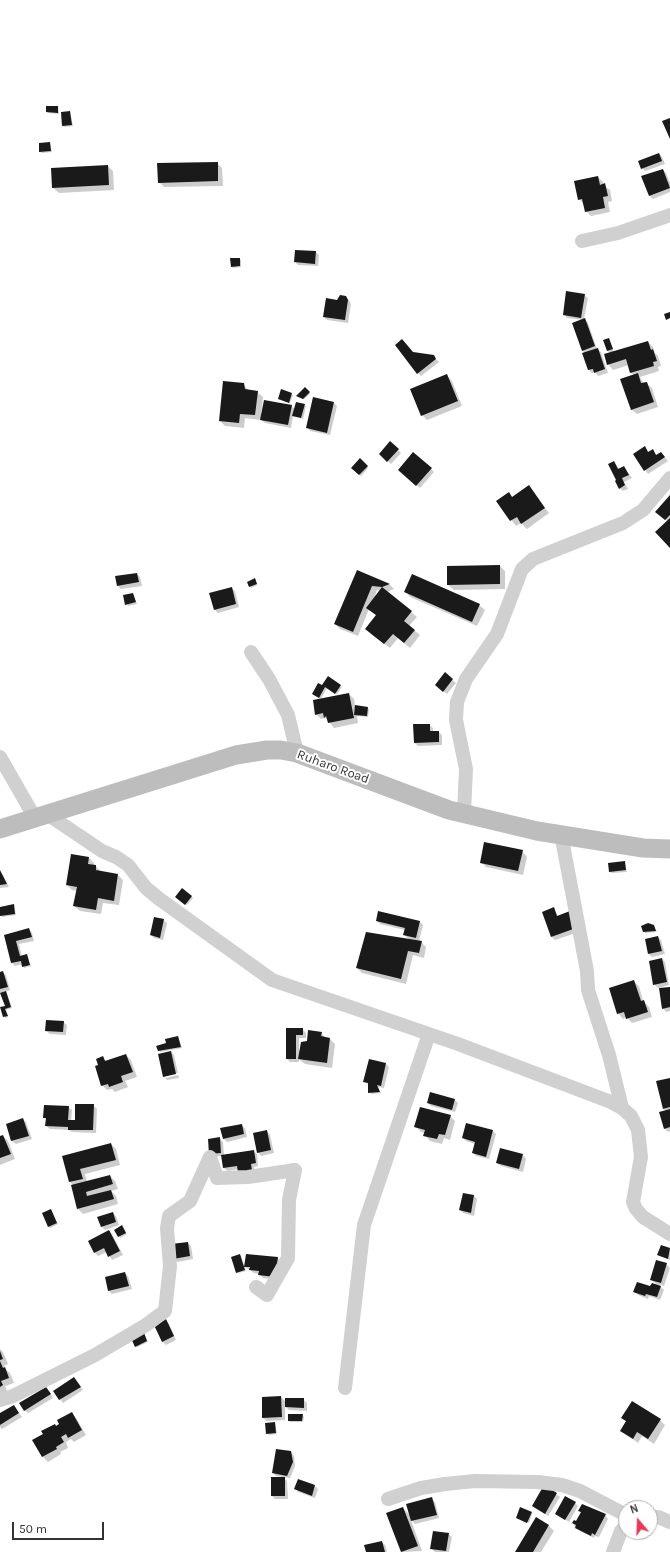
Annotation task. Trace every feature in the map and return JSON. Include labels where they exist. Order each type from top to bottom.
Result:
[{"type":"street","points":[[582,241],[618,233],[670,215]]},
{"type":"street","points":[[464,813],[466,769],[456,720],[457,702],[466,679],[497,634],[522,569],[533,559],[623,523],[643,510],[670,478]]},
{"type":"street","points":[[251,652],[269,679],[288,715],[297,753]]},
{"type":"street","name":"Ruharo Road","points":[[0,829],[236,755],[267,750],[281,750],[297,753],[449,810],[537,831],[643,848],[670,849]]},
{"type":"street","points":[[0,757],[41,816],[128,865],[146,888],[158,898],[266,976],[279,983],[429,1034],[611,1102],[622,1108],[631,1116],[638,1130],[641,1157],[633,1202],[636,1209],[644,1217],[670,1234]]},
{"type":"street","points":[[561,834],[587,971],[588,990],[609,1055],[622,1108]]},
{"type":"street","points":[[345,1388],[364,1225],[429,1034]]},
{"type":"street","points":[[0,1400],[13,1396],[95,1355],[146,1325],[165,1311],[170,1266],[167,1228],[169,1216],[190,1201],[210,1157],[218,1178],[248,1178],[295,1170],[289,1200],[288,1258],[267,1295],[256,1287]]},
{"type":"street","points":[[388,1499],[421,1488],[445,1484],[476,1481],[538,1482],[562,1485],[580,1491],[618,1511]]},
{"type":"street","points":[[658,1518],[670,1522]]},
{"type":"street","points":[[613,1552],[618,1539]]},
{"type":"building","points":[[46,106],[58,106],[58,113],[46,112]]},
{"type":"building","points":[[70,111],[72,125],[62,126],[61,112]]},
{"type":"building","points":[[670,118],[670,139],[662,121]]},
{"type":"building","points":[[50,142],[51,151],[39,152],[39,143]]},
{"type":"building","points":[[659,153],[662,161],[641,169],[638,161]]},
{"type":"building","points":[[218,162],[218,181],[158,183],[157,163]]},
{"type":"building","points":[[108,165],[109,185],[52,188],[51,168]]},
{"type":"building","points":[[663,169],[670,188],[649,196],[641,176]]},
{"type":"building","points":[[598,176],[600,185],[605,183],[608,196],[603,197],[605,208],[585,212],[582,199],[578,200],[574,181]]},
{"type":"building","points":[[295,250],[316,251],[315,264],[294,262]]},
{"type":"building","points":[[230,258],[240,258],[240,266],[231,267]]},
{"type":"building","points":[[566,291],[585,294],[581,318],[563,315]]},
{"type":"building","points":[[340,295],[346,296],[348,300],[345,320],[323,317],[326,298],[337,300]]},
{"type":"building","points":[[670,312],[670,318],[666,320],[664,314]]},
{"type":"building","points":[[585,318],[595,346],[582,351],[572,323]]},
{"type":"building","points":[[609,338],[613,349],[607,351],[603,340]]},
{"type":"building","points":[[402,339],[413,352],[434,355],[436,359],[417,374],[395,345]]},
{"type":"building","points":[[648,341],[651,350],[653,349],[657,361],[653,362],[654,366],[630,373],[626,359],[607,365],[604,354]]},
{"type":"building","points":[[598,348],[605,369],[594,373],[593,369],[588,370],[582,353]]},
{"type":"building","points":[[638,373],[641,383],[647,382],[654,402],[631,410],[620,379]]},
{"type":"building","points":[[447,374],[458,401],[421,416],[410,389]]},
{"type":"building","points":[[223,381],[244,383],[245,389],[258,391],[255,415],[240,414],[239,423],[219,421]]},
{"type":"building","points":[[305,387],[310,392],[303,399],[296,396]]},
{"type":"building","points":[[281,389],[292,393],[289,403],[278,399]]},
{"type":"building","points":[[313,397],[334,402],[327,433],[306,428]]},
{"type":"building","points":[[264,400],[292,405],[288,425],[260,420]]},
{"type":"building","points":[[296,402],[305,404],[301,418],[292,416]]},
{"type":"building","points":[[390,441],[399,449],[387,462],[379,454]]},
{"type":"building","points":[[645,446],[648,452],[653,449],[656,455],[661,452],[665,457],[644,471],[633,454]]},
{"type":"building","points":[[413,452],[432,468],[416,486],[398,470]]},
{"type":"building","points":[[360,458],[368,466],[359,475],[351,468]]},
{"type":"building","points":[[614,461],[618,469],[624,466],[629,475],[622,478],[625,485],[619,489],[608,464]]},
{"type":"building","points":[[529,485],[545,508],[521,524],[517,517],[510,521],[496,501],[509,492],[512,497]]},
{"type":"building","points":[[670,495],[670,515],[665,520],[655,512]]},
{"type":"building","points":[[670,518],[670,548],[655,532]]},
{"type":"building","points":[[500,565],[500,584],[447,585],[447,566]]},
{"type":"building","points":[[357,570],[390,584],[382,587],[372,586],[353,632],[334,624]]},
{"type":"building","points":[[137,573],[139,582],[117,586],[115,576]]},
{"type":"building","points":[[412,574],[480,604],[472,622],[404,592]]},
{"type":"building","points":[[255,578],[257,584],[249,587],[247,582]]},
{"type":"building","points":[[232,587],[236,604],[214,610],[209,593]]},
{"type":"building","points":[[382,587],[412,611],[404,621],[415,630],[404,643],[393,634],[384,644],[365,629],[376,615],[366,608]]},
{"type":"building","points":[[133,593],[136,602],[125,605],[123,595]]},
{"type":"building","points":[[445,672],[453,679],[443,692],[435,685]]},
{"type":"building","points":[[328,676],[341,685],[335,694],[325,687],[319,698],[312,694],[318,683],[322,685]]},
{"type":"building","points":[[349,693],[354,718],[328,723],[326,716],[324,718],[323,713],[315,715],[313,700]]},
{"type":"building","points":[[355,705],[368,707],[367,716],[354,715]]},
{"type":"building","points":[[413,724],[430,724],[430,731],[439,731],[439,742],[414,743]]},
{"type":"building","points":[[484,842],[523,850],[518,871],[480,863]]},
{"type":"building","points":[[71,854],[89,857],[88,864],[96,865],[96,870],[118,874],[114,901],[98,898],[96,910],[73,906],[77,887],[66,885]]},
{"type":"building","points":[[625,861],[626,870],[609,872],[608,863]]},
{"type":"building","points":[[0,870],[7,884],[0,885]]},
{"type":"building","points":[[182,888],[192,896],[185,905],[175,897]]},
{"type":"building","points":[[14,904],[15,914],[0,916],[0,907]]},
{"type":"building","points":[[554,907],[557,916],[570,911],[576,928],[551,937],[542,912]]},
{"type":"building","points":[[378,911],[420,921],[416,938],[403,935],[405,928],[376,921]]},
{"type":"building","points":[[154,917],[164,919],[160,938],[150,935]]},
{"type":"building","points":[[648,923],[654,925],[656,931],[643,932],[641,926]]},
{"type":"building","points":[[29,928],[32,937],[16,941],[20,956],[27,954],[30,965],[22,967],[21,961],[11,963],[4,935]]},
{"type":"building","points":[[366,932],[422,941],[419,953],[408,951],[401,979],[356,968]]},
{"type":"building","points":[[658,936],[662,951],[648,954],[645,939]]},
{"type":"building","points":[[662,958],[667,982],[653,985],[649,961]]},
{"type":"building","points":[[3,971],[8,987],[0,989],[0,972]]},
{"type":"building","points":[[634,980],[641,1001],[644,1000],[648,1012],[626,1019],[624,1012],[617,1014],[609,988]]},
{"type":"building","points":[[670,987],[670,1007],[662,1009],[659,988]]},
{"type":"building","points":[[6,991],[11,1007],[5,1009],[8,1016],[3,1017],[0,1007],[5,1006],[0,993]]},
{"type":"building","points":[[46,1020],[64,1021],[63,1032],[45,1031]]},
{"type":"building","points":[[286,1028],[303,1028],[303,1035],[296,1035],[296,1059],[286,1059]]},
{"type":"building","points":[[308,1030],[322,1032],[321,1036],[330,1038],[327,1063],[298,1059],[301,1042],[307,1041]]},
{"type":"building","points":[[178,1036],[181,1047],[158,1051],[156,1046],[166,1043],[165,1039]]},
{"type":"building","points":[[171,1051],[176,1074],[163,1077],[158,1054]]},
{"type":"building","points":[[126,1054],[133,1072],[121,1076],[123,1082],[109,1087],[108,1084],[101,1086],[95,1066],[98,1065],[96,1059],[103,1056],[105,1061]]},
{"type":"building","points":[[369,1059],[386,1063],[381,1086],[377,1085],[380,1092],[368,1093],[368,1083],[363,1082]]},
{"type":"building","points":[[670,1078],[670,1107],[663,1109],[656,1081]]},
{"type":"building","points":[[430,1092],[455,1099],[452,1110],[427,1103]]},
{"type":"building","points":[[75,1104],[94,1104],[93,1130],[68,1130],[68,1127],[45,1126],[46,1118],[43,1118],[44,1105],[69,1106],[68,1120],[75,1120]]},
{"type":"building","points":[[420,1107],[451,1115],[445,1135],[439,1134],[437,1139],[423,1136],[425,1130],[414,1127]]},
{"type":"building","points":[[670,1109],[670,1127],[664,1129],[659,1112]]},
{"type":"building","points":[[23,1118],[29,1136],[11,1141],[6,1124]]},
{"type":"building","points":[[466,1123],[493,1130],[486,1157],[472,1153],[475,1142],[462,1138]]},
{"type":"building","points":[[242,1124],[244,1134],[223,1139],[220,1128]]},
{"type":"building","points":[[267,1130],[271,1150],[257,1153],[253,1133]]},
{"type":"building","points":[[3,1135],[11,1154],[0,1158],[0,1136]]},
{"type":"building","points":[[220,1137],[221,1153],[209,1154],[208,1139]]},
{"type":"building","points":[[111,1143],[116,1160],[80,1169],[83,1179],[69,1182],[62,1156]]},
{"type":"building","points":[[500,1148],[523,1154],[519,1169],[496,1163]]},
{"type":"building","points":[[254,1150],[256,1163],[251,1164],[252,1171],[238,1173],[237,1166],[223,1168],[221,1155]]},
{"type":"building","points":[[110,1175],[113,1184],[86,1192],[87,1196],[111,1190],[114,1199],[77,1209],[71,1185]]},
{"type":"building","points":[[463,1193],[474,1195],[471,1213],[459,1210]]},
{"type":"building","points":[[51,1209],[57,1223],[48,1227],[42,1213]]},
{"type":"building","points":[[113,1212],[116,1222],[101,1227],[97,1217]]},
{"type":"building","points":[[122,1225],[126,1233],[118,1237],[114,1230]]},
{"type":"building","points":[[109,1230],[120,1251],[108,1257],[104,1248],[94,1253],[88,1241]]},
{"type":"building","points":[[188,1242],[190,1256],[173,1259],[171,1244]]},
{"type":"building","points":[[661,1245],[670,1248],[668,1259],[657,1255]]},
{"type":"building","points":[[240,1254],[245,1270],[236,1273],[231,1257]]},
{"type":"building","points":[[246,1254],[278,1257],[275,1277],[258,1275],[259,1271],[249,1270],[250,1267],[244,1267]]},
{"type":"building","points":[[656,1260],[667,1263],[661,1283],[650,1280]]},
{"type":"building","points":[[125,1272],[129,1286],[108,1291],[105,1277]]},
{"type":"building","points":[[637,1282],[650,1286],[652,1283],[661,1286],[657,1297],[646,1294],[645,1296],[633,1292]]},
{"type":"building","points":[[166,1319],[174,1336],[162,1342],[154,1325]]},
{"type":"building","points":[[143,1330],[147,1341],[135,1347],[130,1336]]},
{"type":"building","points":[[0,1351],[3,1359],[0,1360]]},
{"type":"building","points":[[0,1361],[3,1368],[5,1367],[9,1378],[1,1381],[3,1385],[0,1387]]},
{"type":"building","points":[[74,1377],[81,1387],[59,1400],[53,1391]]},
{"type":"building","points":[[46,1387],[51,1394],[24,1411],[19,1403]]},
{"type":"building","points":[[281,1396],[282,1417],[262,1418],[262,1397]]},
{"type":"building","points":[[285,1398],[304,1398],[304,1408],[285,1407]]},
{"type":"building","points":[[632,1401],[661,1419],[648,1439],[637,1432],[633,1439],[620,1431],[626,1421],[621,1418]]},
{"type":"building","points":[[14,1405],[19,1413],[0,1425],[0,1413]]},
{"type":"building","points":[[72,1412],[82,1430],[68,1438],[66,1434],[61,1437],[64,1442],[56,1447],[57,1449],[42,1457],[32,1440],[43,1434],[41,1431],[55,1424],[56,1426],[59,1424],[57,1420]]},
{"type":"building","points":[[288,1414],[303,1414],[302,1421],[288,1421]]},
{"type":"building","points":[[275,1422],[276,1433],[266,1434],[265,1423]]},
{"type":"building","points":[[276,1449],[291,1451],[293,1462],[287,1476],[272,1473]]},
{"type":"building","points":[[271,1477],[285,1477],[285,1496],[271,1496]]},
{"type":"building","points":[[298,1479],[315,1485],[312,1496],[294,1489]]},
{"type":"building","points":[[544,1485],[557,1493],[545,1514],[532,1506]]},
{"type":"building","points":[[565,1496],[576,1502],[565,1520],[555,1514]]},
{"type":"building","points":[[432,1497],[437,1515],[411,1521],[406,1504]]},
{"type":"building","points":[[582,1504],[606,1514],[595,1535],[592,1533],[591,1536],[575,1528],[576,1525],[572,1523],[574,1520],[576,1521],[581,1512],[578,1511]]},
{"type":"building","points":[[403,1507],[418,1546],[401,1552],[386,1513]]},
{"type":"building","points":[[520,1507],[532,1512],[527,1523],[516,1518]]},
{"type":"building","points":[[536,1517],[549,1525],[533,1552],[515,1552]]},
{"type":"building","points":[[433,1531],[449,1533],[446,1551],[430,1549]]},
{"type":"building","points":[[382,1541],[385,1552],[366,1552],[364,1545]]}]
